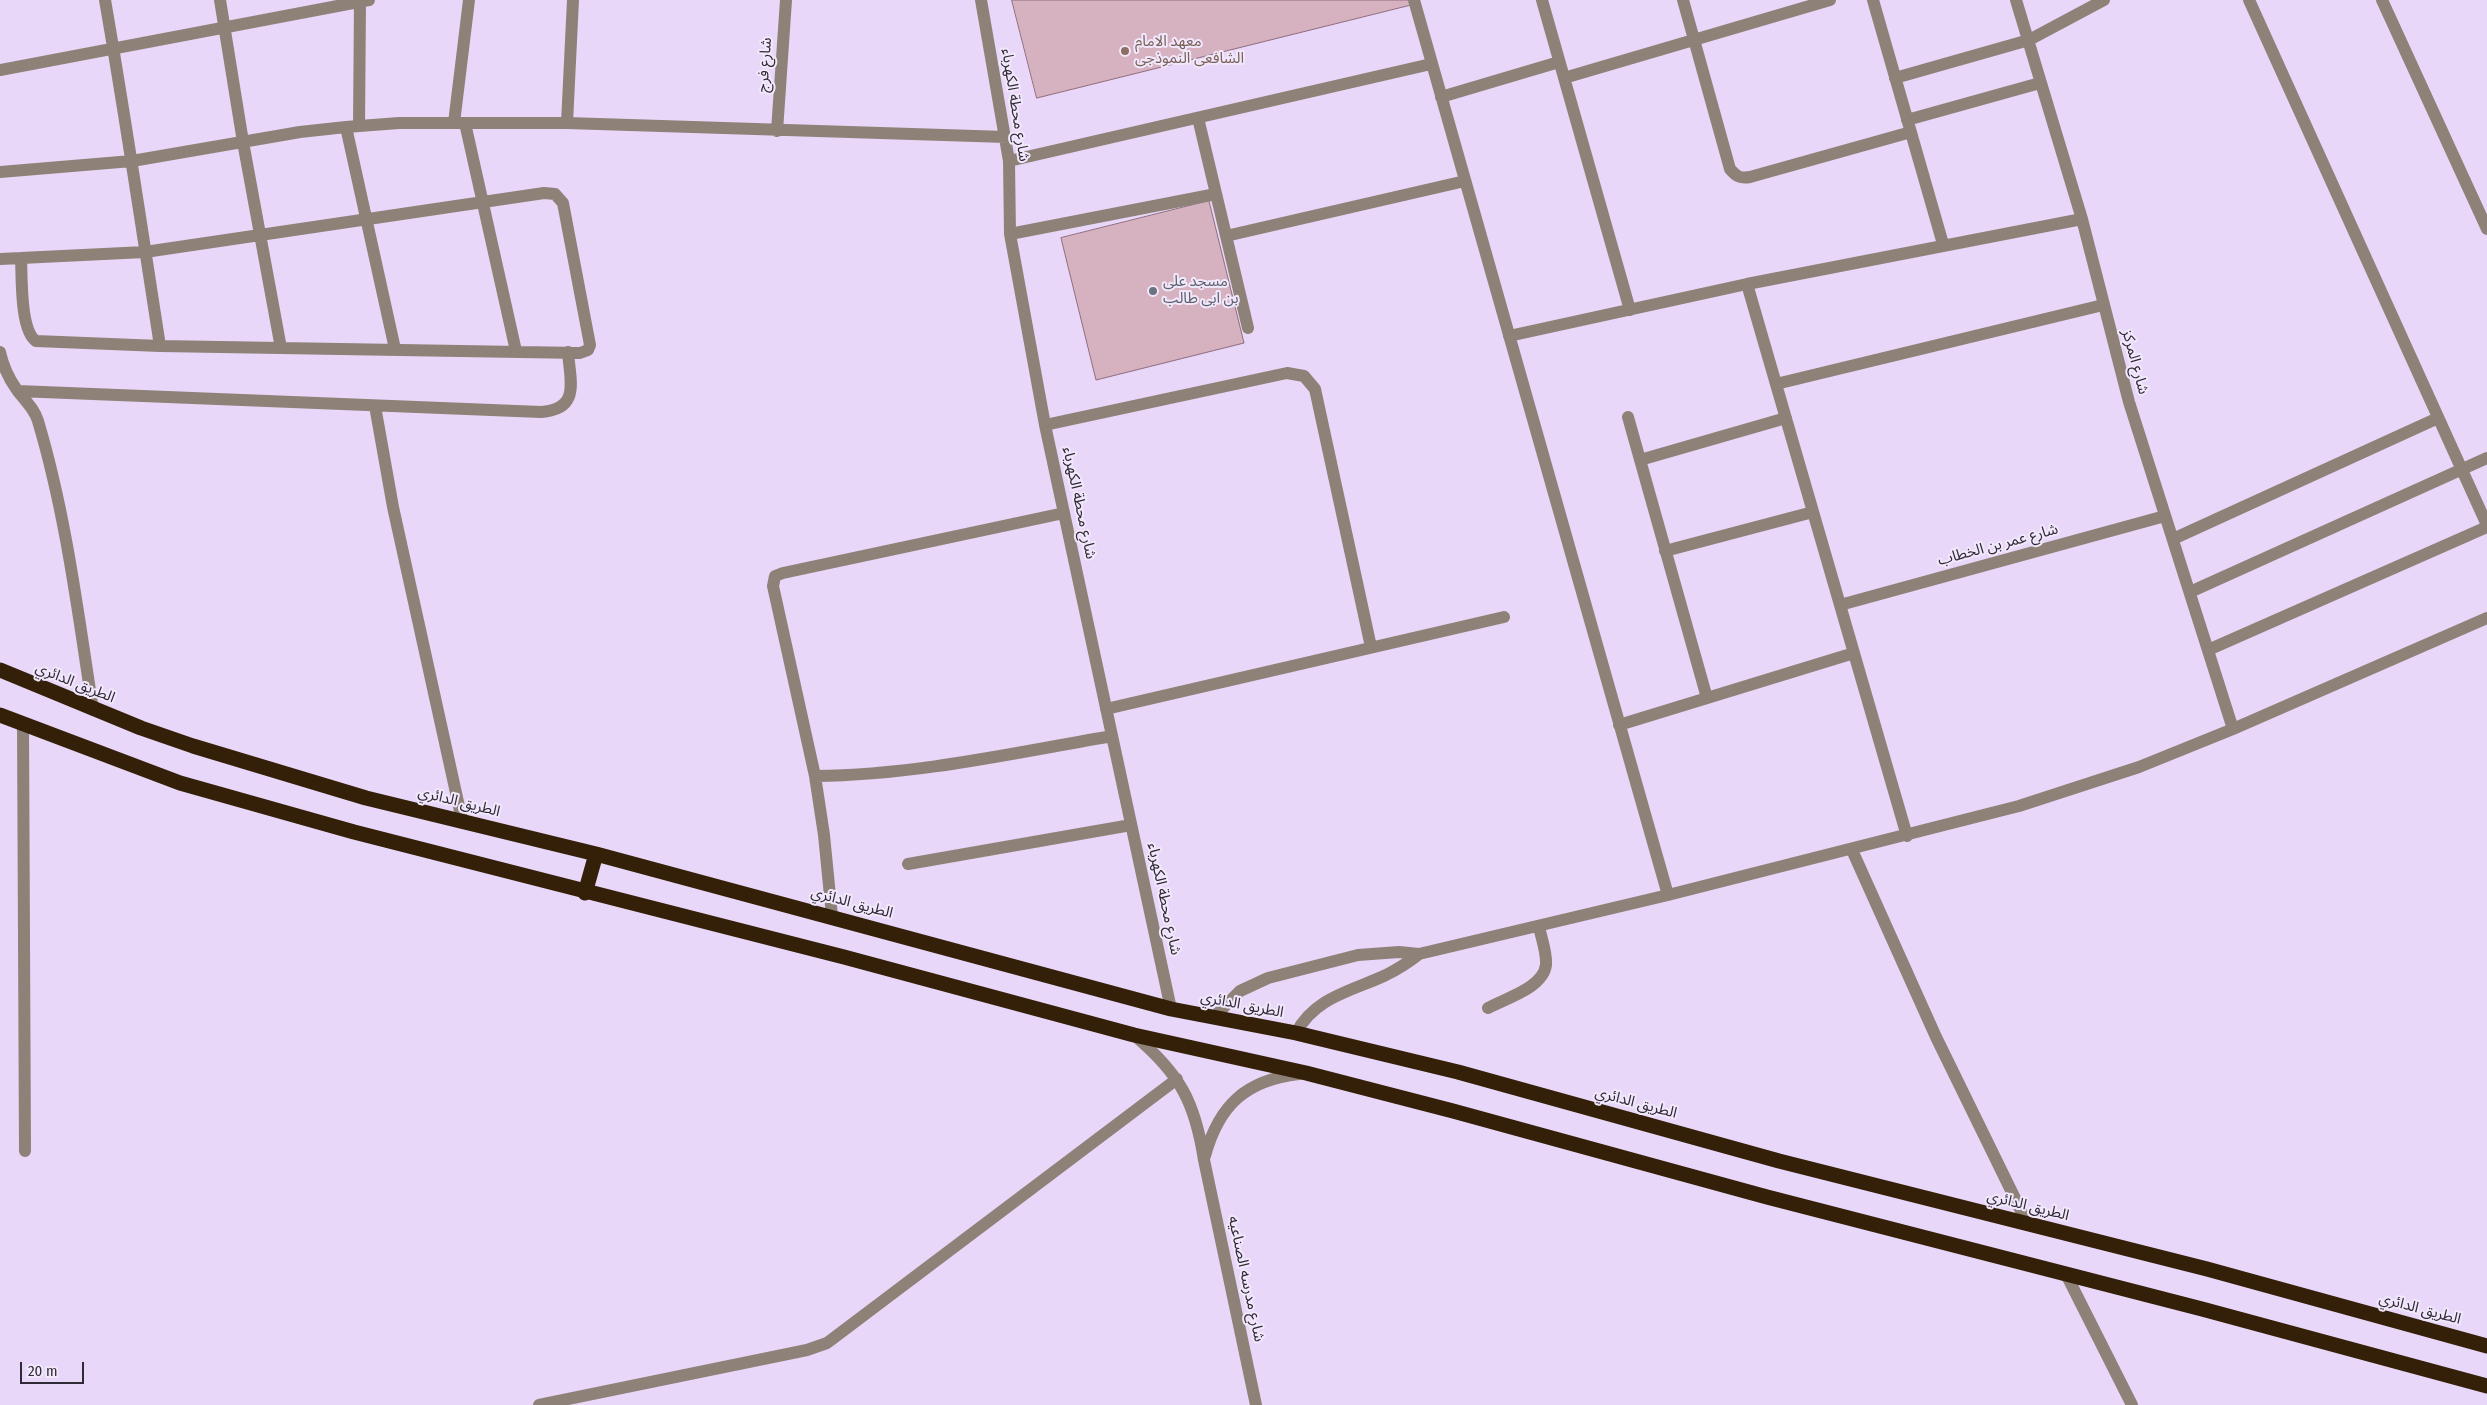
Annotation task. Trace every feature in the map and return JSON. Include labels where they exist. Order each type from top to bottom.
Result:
[{"type":"highway","name":"الطريق الدائري","points":[[0,670],[93,710],[193,746],[366,798],[596,854],[832,916],[1171,1009],[1296,1033],[1458,1072],[1779,1161],[2216,1272],[2487,1346]]},
{"type":"highway","points":[[0,715],[180,784],[585,893],[844,957],[1134,1035],[1306,1073],[2487,1386]]},
{"type":"highway","points":[[585,893],[596,854]]},
{"type":"street","points":[[105,0],[160,346]]},
{"type":"street","points":[[220,0],[243,142],[282,348]]},
{"type":"street","points":[[0,70],[226,29],[363,0],[352,126],[394,349]]},
{"type":"street","points":[[469,0],[460,123],[483,202],[516,351]]},
{"type":"street","points":[[567,122],[573,0]]},
{"type":"street","name":"شارع فرج","points":[[777,131],[786,0]]},
{"type":"street","name":"شارع محطة الكهرباء","points":[[981,0],[1009,161],[1010,234],[1045,424],[1171,1009]]},
{"type":"street","points":[[1414,0],[1668,895]]},
{"type":"street","points":[[1542,0],[1630,310]]},
{"type":"street","points":[[1683,0],[1730,169],[1736,176],[1742,178],[1909,126],[2040,82]]},
{"type":"street","points":[[1564,78],[1830,0]]},
{"type":"street","points":[[1873,0],[1943,244]]},
{"type":"street","name":"شارع المركز","points":[[2016,0],[2082,219],[2129,402],[2233,729]]},
{"type":"street","points":[[1895,78],[2028,40],[2104,0]]},
{"type":"street","points":[[2208,650],[2487,526],[2249,0]]},
{"type":"street","points":[[2382,0],[2487,229]]},
{"type":"street","points":[[1441,97],[1560,62]]},
{"type":"street","points":[[1009,161],[1432,64]]},
{"type":"street","points":[[1198,118],[1248,328]]},
{"type":"street","points":[[0,172],[132,162],[243,142],[352,126],[399,123],[567,122],[1006,138]]},
{"type":"street","points":[[1226,236],[1464,181]]},
{"type":"street","points":[[0,259],[145,252],[544,193],[555,194],[560,198],[590,345],[585,352],[568,352],[160,346],[36,341],[31,337],[26,325],[22,258]]},
{"type":"street","points":[[1010,234],[1216,194]]},
{"type":"street","points":[[1509,336],[1747,284],[1943,244],[2082,219]]},
{"type":"street","points":[[1747,284],[1907,836]]},
{"type":"street","points":[[1776,384],[2104,305]]},
{"type":"street","points":[[0,352],[9,378],[30,404],[37,419],[53,476],[73,583],[93,710]]},
{"type":"street","points":[[18,391],[375,406],[554,411],[567,402],[571,393],[568,352]]},
{"type":"street","points":[[1045,424],[1288,373],[1304,376],[1315,389],[1371,647]]},
{"type":"street","points":[[375,406],[393,507],[462,820]]},
{"type":"street","points":[[1628,417],[1707,698]]},
{"type":"street","points":[[1640,460],[1786,418]]},
{"type":"street","points":[[2173,538],[2438,418]]},
{"type":"street","points":[[2190,592],[2487,458]]},
{"type":"street","points":[[1665,551],[1813,512]]},
{"type":"street","points":[[832,916],[824,835],[815,776],[773,586],[775,576],[1064,513]]},
{"type":"street","name":"شارع عمر بن الخطاب","points":[[1840,605],[2166,516]]},
{"type":"street","points":[[1106,709],[1504,616]]},
{"type":"street","points":[[1296,1033],[1302,1022],[1331,998],[1385,975],[1420,954],[1852,850],[2019,806],[2139,766],[2233,729],[2487,618]]},
{"type":"street","points":[[1619,725],[1854,653]]},
{"type":"street","points":[[23,725],[25,1151]]},
{"type":"street","points":[[815,776],[863,776],[913,771],[1112,736]]},
{"type":"street","points":[[908,864],[1131,825]]},
{"type":"street","points":[[1852,850],[1936,1038],[2028,1225]]},
{"type":"street","points":[[1488,1008],[1532,985],[1543,974],[1546,959],[1539,926]]},
{"type":"street","points":[[1213,1018],[1240,990],[1268,978],[1358,955],[1399,952],[1420,954]]},
{"type":"street","name":"شارع مدرسه الصناعيه","points":[[1134,1035],[1161,1058],[1177,1079],[1190,1104],[1199,1128],[1204,1160],[1256,1405]]},
{"type":"street","name":"شارع مدرسه الصناعيه","points":[[1204,1160],[1211,1132],[1227,1107],[1250,1088],[1268,1080],[1306,1073]]},
{"type":"street","points":[[539,1405],[807,1350],[827,1343],[1177,1079]]},
{"type":"street","points":[[2067,1276],[2132,1405]]},
{"type":"building","name":"معهد الامام الشافعى النموذجى","points":[[1012,0],[1414,0],[1415,4],[1037,98]]},
{"type":"building","name":"مسجد على بن ابى طالب","points":[[1209,201],[1244,343],[1096,380],[1061,238]]},
{"type":"place","name":"معهد الامام الشافعى النموذجى","points":[[1125,51]]},
{"type":"place","name":"مسجد على بن ابى طالب","points":[[1153,291]]}]
